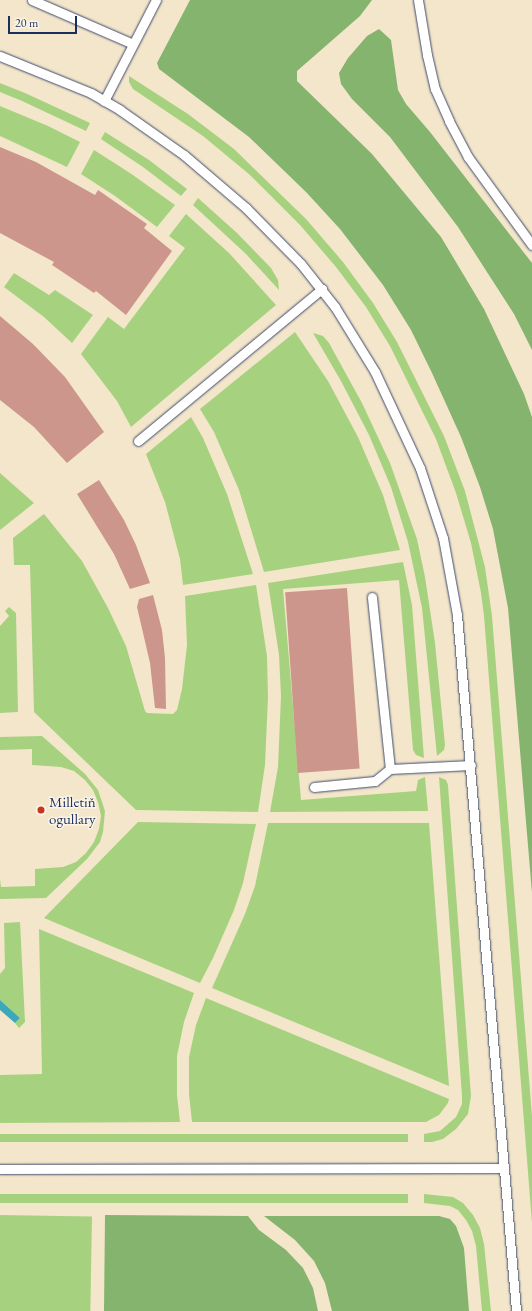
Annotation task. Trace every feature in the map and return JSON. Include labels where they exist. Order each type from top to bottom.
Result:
[{"type":"lane","points":[[32,0],[133,44]]},
{"type":"lane","points":[[104,101],[156,0]]},
{"type":"lane","points":[[418,0],[427,54],[435,89],[448,121],[468,156],[532,245]]},
{"type":"lane","points":[[0,56],[84,90],[120,110],[184,155],[218,182],[277,238],[322,289],[356,339],[375,372],[408,440],[431,500],[443,538],[457,615],[471,764],[503,1168],[516,1311]]},
{"type":"lane","points":[[138,441],[322,289]]},
{"type":"lane","points":[[372,597],[390,769]]},
{"type":"lane","points":[[314,787],[375,781],[390,769],[471,764]]},
{"type":"lane","points":[[0,1169],[503,1168]]},
{"type":"green space","points":[[190,0],[372,0],[360,16],[297,71],[297,81],[372,154],[441,237],[484,309],[524,394],[532,417],[532,893],[508,608],[493,529],[480,487],[461,437],[411,330],[383,285],[340,229],[306,192],[249,137],[159,69],[157,63]]},
{"type":"green space","points":[[379,29],[391,40],[398,90],[406,104],[430,132],[532,263],[532,350],[514,314],[458,227],[390,137],[352,99],[341,84],[339,73],[348,58],[367,36]]},
{"type":"green space","points":[[129,76],[188,114],[234,149],[306,219],[343,262],[373,303],[397,342],[444,436],[465,491],[485,567],[492,616],[532,1116],[532,1223],[484,616],[471,543],[456,493],[436,439],[390,346],[366,307],[336,267],[300,225],[250,175],[203,136],[133,89],[129,82]]},
{"type":"green space","points":[[0,83],[90,123],[86,131],[0,92]]},
{"type":"green space","points":[[0,106],[48,126],[80,142],[67,167],[0,136]]},
{"type":"green space","points":[[105,132],[149,160],[187,189],[181,196],[143,167],[101,139]]},
{"type":"green space","points":[[94,150],[175,205],[157,227],[115,196],[81,174]]},
{"type":"green space","points":[[198,198],[237,233],[271,268],[278,280],[279,290],[246,254],[193,205]]},
{"type":"green space","points":[[186,214],[229,253],[276,305],[131,427],[117,401],[81,354],[108,317],[124,329],[185,248],[169,236]]},
{"type":"green space","points":[[14,273],[49,295],[55,290],[93,315],[72,343],[44,317],[4,287]]},
{"type":"green space","points":[[295,332],[328,381],[358,437],[383,495],[400,550],[264,572],[239,490],[214,432],[200,409]]},
{"type":"green space","points":[[313,333],[323,336],[329,343],[362,403],[390,463],[417,539],[425,577],[435,643],[445,745],[444,750],[437,756],[422,608],[408,542],[391,487],[369,435],[341,381]]},
{"type":"green space","points":[[191,417],[203,438],[227,494],[253,574],[183,585],[180,559],[165,502],[146,454]]},
{"type":"green space","points":[[0,473],[34,503],[0,530]]},
{"type":"green space","points":[[44,514],[82,561],[108,608],[126,646],[145,711],[147,713],[173,714],[177,710],[182,689],[187,645],[185,596],[256,585],[267,656],[268,697],[265,765],[258,812],[136,810],[34,712],[30,565],[14,565],[13,538]]},
{"type":"green space","points":[[403,562],[412,605],[424,758],[416,755],[413,750],[399,580],[283,589],[301,800],[416,791],[418,780],[425,777],[428,811],[270,812],[278,767],[281,696],[279,655],[268,583]]},
{"type":"green space","points":[[9,607],[16,613],[18,712],[0,713],[0,626],[9,616],[5,611]]},
{"type":"green space","points":[[42,736],[85,774],[98,790],[105,811],[103,832],[100,842],[87,859],[46,898],[0,899],[0,879],[1,887],[35,886],[35,869],[63,867],[76,862],[86,853],[94,842],[99,829],[101,816],[98,802],[93,790],[85,780],[74,771],[61,767],[32,765],[32,749],[0,750],[0,737]]},
{"type":"green space","points":[[439,777],[446,780],[448,785],[471,1096],[468,1114],[456,1129],[443,1139],[432,1142],[424,1142],[424,1134],[440,1131],[456,1117],[462,1104]]},
{"type":"green space","points":[[138,822],[256,824],[243,883],[234,910],[213,958],[200,983],[44,918]]},
{"type":"green space","points":[[268,823],[429,823],[449,1086],[212,988],[245,914],[255,886]]},
{"type":"green space","points":[[20,922],[25,1022],[19,1028],[15,1023],[20,1018],[0,1000],[0,974],[5,968],[4,923]]},
{"type":"green space","points":[[39,929],[194,993],[184,1022],[177,1056],[177,1095],[180,1122],[0,1123],[0,1075],[42,1074]]},
{"type":"green space","points":[[206,998],[449,1099],[448,1103],[439,1115],[426,1122],[192,1122],[189,1094],[189,1057],[196,1025]]},
{"type":"green space","points":[[0,1134],[408,1134],[408,1142],[0,1142]]},
{"type":"green space","points":[[0,1194],[408,1194],[408,1203],[0,1203]]},
{"type":"green space","points":[[424,1194],[453,1197],[463,1203],[473,1215],[480,1228],[484,1244],[491,1311],[482,1311],[476,1246],[472,1231],[466,1220],[458,1210],[450,1206],[424,1203]]},
{"type":"green space","points":[[0,1215],[92,1217],[90,1311],[0,1311]]},
{"type":"green space","points":[[105,1215],[248,1216],[259,1230],[286,1250],[303,1268],[313,1288],[318,1311],[104,1311]]},
{"type":"green space","points":[[264,1216],[439,1216],[450,1219],[456,1226],[464,1248],[469,1311],[332,1311],[325,1283],[314,1261],[295,1240]]},
{"type":"water","points":[[0,1000],[20,1018],[15,1023],[0,1010]]},
{"type":"building","points":[[0,147],[36,162],[95,195],[98,190],[147,224],[144,228],[172,251],[126,315],[96,291],[94,293],[52,265],[54,262],[0,233]]},
{"type":"building","points":[[0,316],[33,344],[65,377],[104,432],[67,463],[34,427],[0,400]]},
{"type":"building","points":[[99,480],[124,520],[136,545],[150,583],[130,589],[114,554],[77,494]]},
{"type":"building","points":[[347,588],[360,769],[298,773],[285,592]]},
{"type":"building","points":[[153,595],[162,630],[165,658],[166,709],[155,708],[150,663],[137,607],[139,599]]},
{"type":"place","name":"Milletiň ogullary","points":[[41,810]]}]
